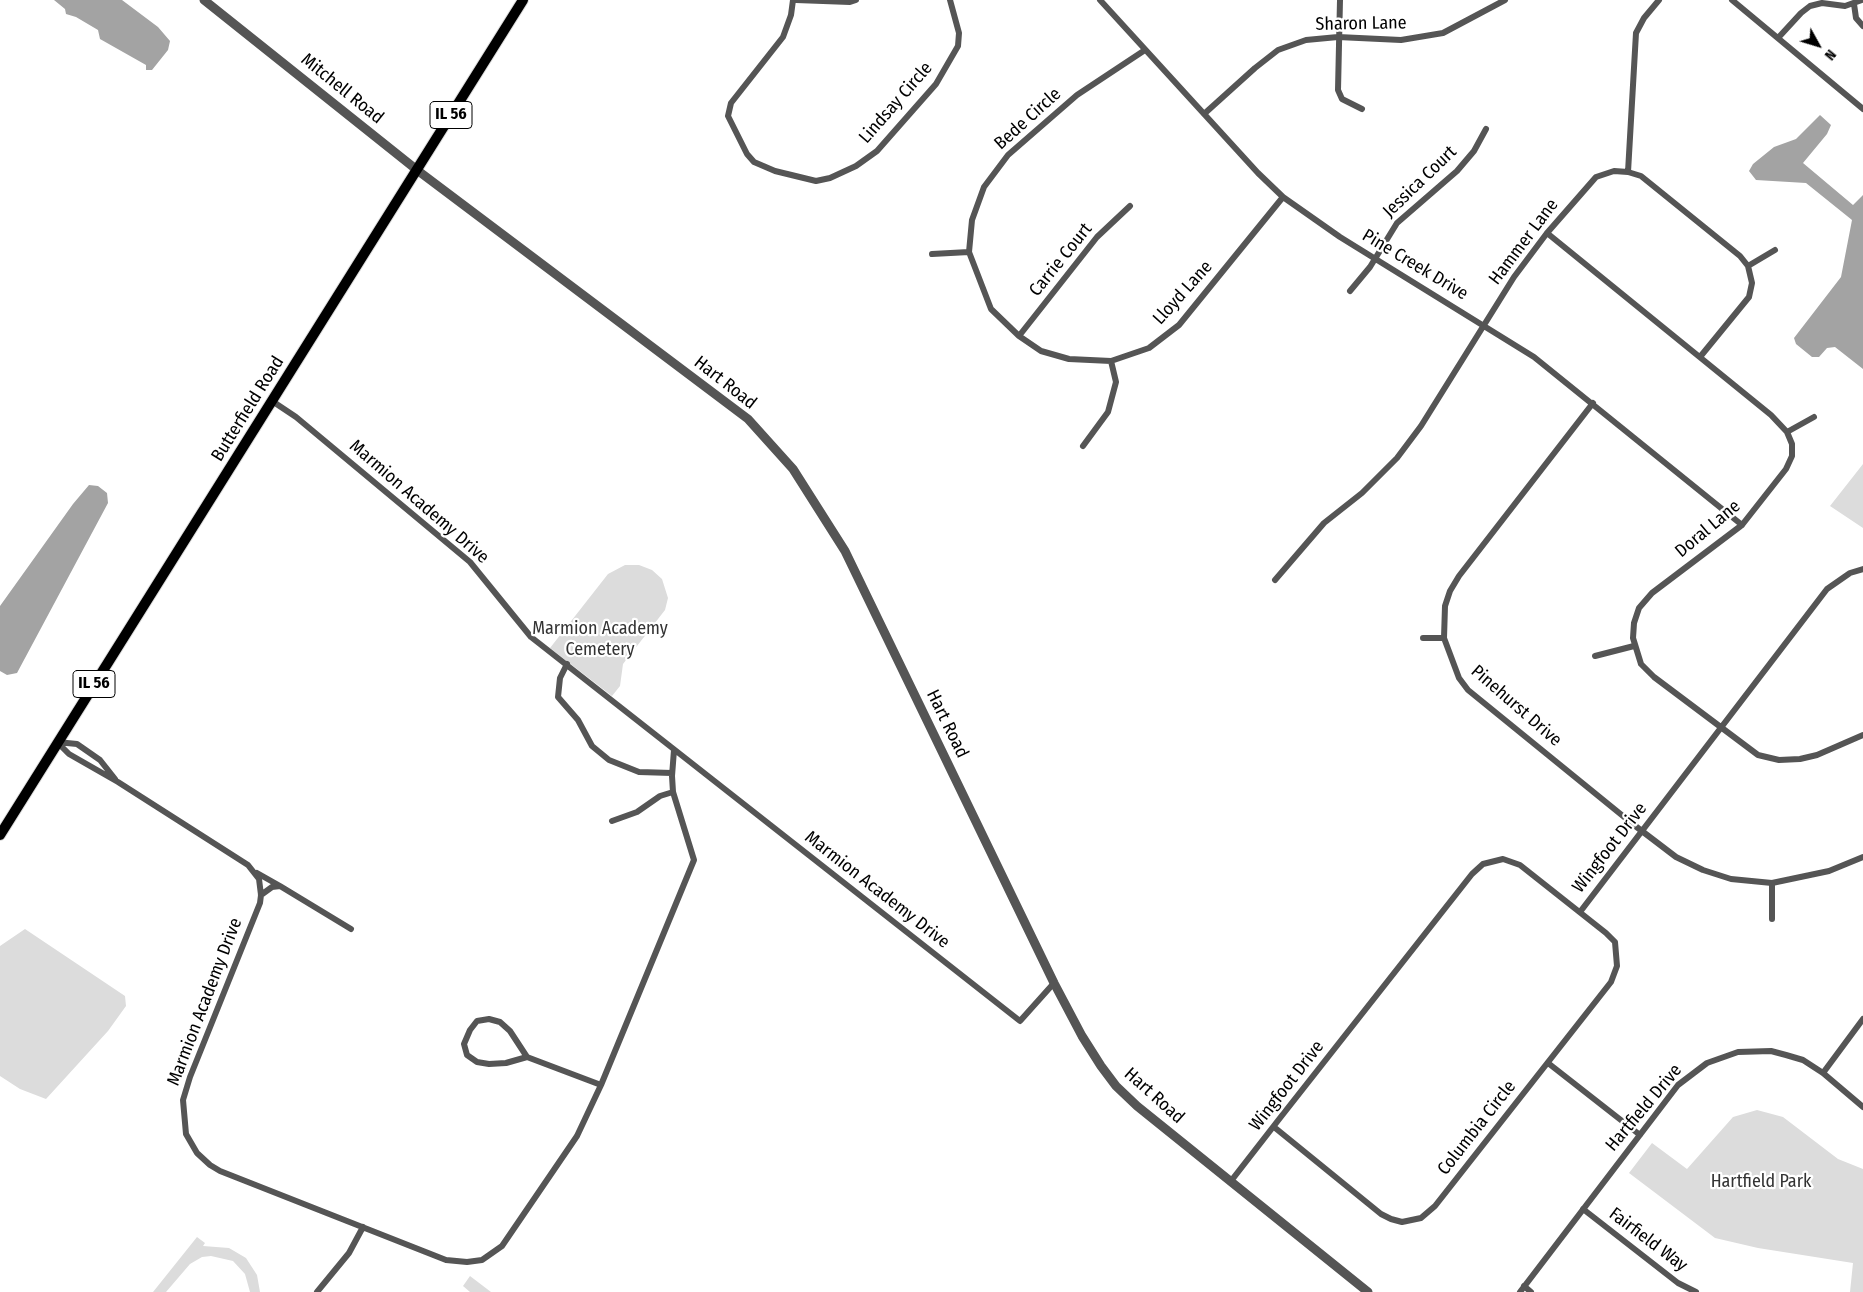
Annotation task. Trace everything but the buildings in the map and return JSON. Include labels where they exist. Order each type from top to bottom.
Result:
[{"type":"main road","name":"Butterfield Road","points":[[0,835],[523,0]]},
{"type":"street","name":"Mitchell Road","points":[[204,0],[417,170],[460,202]]},
{"type":"street","points":[[795,0],[850,2],[856,0]]},
{"type":"street","name":"Lindsay Circle","points":[[795,0],[783,37],[731,103],[728,116],[747,154],[754,162],[775,171],[816,181],[830,178],[856,166],[877,151],[936,84],[958,46],[959,33],[950,0]]},
{"type":"street","name":"Pine Creek Drive","points":[[1100,0],[1283,197],[1305,214],[1374,258],[1484,324],[1534,357],[1742,525]]},
{"type":"street","points":[[1340,0],[1338,90],[1342,99],[1362,109]]},
{"type":"street","name":"Sharon Lane","points":[[1204,114],[1278,50],[1306,40],[1338,37],[1401,40],[1443,33],[1505,0]]},
{"type":"street","points":[[1659,0],[1639,25],[1633,46],[1628,172],[1645,179],[1740,256],[1748,266],[1752,283],[1749,296],[1700,357]]},
{"type":"street","points":[[1732,0],[1863,109]]},
{"type":"street","points":[[1778,38],[1810,6],[1822,1],[1845,6],[1862,0]]},
{"type":"street","points":[[1854,4],[1856,18],[1863,26]]},
{"type":"street","name":"Bede Circle","points":[[1111,361],[1069,359],[1041,351],[1019,336],[991,309],[968,252],[972,220],[984,187],[1008,155],[1077,95],[1145,50]]},
{"type":"street","name":"Jessica Court","points":[[1350,291],[1397,223],[1457,171],[1474,151],[1486,128]]},
{"type":"street","name":"Hammer Lane","points":[[1275,580],[1324,523],[1362,493],[1397,458],[1421,426],[1514,277],[1547,233],[1592,180],[1614,171],[1628,172]]},
{"type":"street","name":"Lloyd Lane","points":[[1111,361],[1149,348],[1179,325],[1283,197]]},
{"type":"street","name":"Hart Road","points":[[460,202],[748,420],[793,469],[845,552],[1054,982],[1082,1036],[1116,1086],[1368,1292]]},
{"type":"street","name":"Carrie Court","points":[[1019,336],[1097,237],[1130,206]]},
{"type":"street","points":[[1547,233],[1771,415],[1787,432],[1814,417]]},
{"type":"street","points":[[1748,266],[1776,250]]},
{"type":"street","points":[[932,254],[968,252]]},
{"type":"street","points":[[1083,446],[1108,412],[1116,382],[1111,361]]},
{"type":"street","name":"Marmion Academy Drive","points":[[272,401],[296,417],[470,562],[531,637],[1020,1021],[1054,982]]},
{"type":"street","name":"Pinehurst Drive","points":[[1593,403],[1459,576],[1445,606],[1444,638],[1452,665],[1468,690],[1643,831],[1676,856],[1703,870],[1731,879],[1772,883],[1830,871],[1863,857]]},
{"type":"street","name":"Doral Lane","points":[[1787,432],[1792,444],[1790,463],[1742,525],[1644,601],[1634,623],[1634,646],[1647,671],[1720,729],[1758,755],[1789,761],[1817,755],[1863,735]]},
{"type":"street","name":"Wingfoot Drive","points":[[1231,1181],[1472,874],[1483,864],[1502,859],[1520,865],[1580,912],[1827,589],[1850,572],[1863,569]]},
{"type":"street","points":[[1422,638],[1444,638]]},
{"type":"street","points":[[1595,656],[1634,646]]},
{"type":"street","points":[[567,664],[560,678],[558,696],[578,720],[592,746],[609,760],[639,772],[672,773]]},
{"type":"street","points":[[57,742],[70,754],[118,782],[256,872],[351,929]]},
{"type":"street","points":[[57,742],[77,744],[100,760],[118,782]]},
{"type":"street","name":"Marmion Academy Drive","points":[[256,872],[261,895],[256,914],[186,1089],[183,1112],[186,1134],[190,1144],[203,1160],[220,1171],[446,1260],[467,1262],[489,1256],[508,1238],[577,1136],[601,1086],[694,860],[673,792],[674,750]]},
{"type":"street","points":[[612,821],[637,812],[660,796],[673,792]]},
{"type":"street","points":[[1772,883],[1772,919]]},
{"type":"street","points":[[261,895],[272,887],[280,886]]},
{"type":"street","name":"Columbia Circle","points":[[1274,1127],[1382,1214],[1391,1219],[1412,1222],[1429,1213],[1611,982],[1617,966],[1617,948],[1611,938],[1580,912]]},
{"type":"street","points":[[527,1057],[506,1063],[490,1064],[477,1062],[467,1055],[464,1044],[466,1036],[478,1021],[489,1019],[500,1022],[510,1031],[527,1057],[601,1086]]},
{"type":"street","points":[[1823,1073],[1863,1019]]},
{"type":"street","name":"Hartfield Drive","points":[[1520,1292],[1678,1085],[1692,1073],[1721,1056],[1738,1052],[1771,1051],[1803,1060],[1823,1073],[1863,1107]]},
{"type":"street","points":[[1548,1063],[1640,1136]]},
{"type":"street","name":"Fairfield Way","points":[[1583,1209],[1678,1283],[1696,1292]]},
{"type":"street","points":[[318,1292],[354,1245],[362,1227]]},
{"type":"street","points":[[1524,1286],[1532,1292]]},
{"type":"green space","points":[[1863,464],[1863,528],[1830,506]]},
{"type":"green space","name":"Marmion Academy Cemetery","points":[[625,565],[639,565],[652,570],[662,579],[668,598],[665,610],[623,664],[620,686],[612,696],[550,648],[608,574]]},
{"type":"green space","points":[[25,929],[125,996],[126,1006],[108,1031],[46,1099],[20,1089],[0,1076],[0,946]]},
{"type":"green space","name":"Hartfield Park","points":[[1757,1110],[1783,1117],[1838,1159],[1863,1169],[1863,1292],[1850,1292],[1853,1263],[1758,1248],[1715,1238],[1629,1173],[1652,1143],[1687,1169],[1733,1117]]},
{"type":"green space","points":[[197,1237],[205,1243],[203,1246],[229,1248],[246,1258],[257,1275],[260,1292],[250,1292],[245,1274],[233,1261],[211,1256],[202,1257],[190,1264],[166,1292],[153,1292]]},
{"type":"green space","points":[[470,1276],[491,1292],[470,1292],[463,1286]]},
{"type":"shaded area","points":[[54,0],[122,0],[158,27],[170,41],[168,50],[152,70],[146,70],[146,65],[100,39],[98,30],[76,17],[66,14],[65,9]]},
{"type":"shaded area","points":[[1820,115],[1831,125],[1827,134],[1803,163],[1853,205],[1863,195],[1863,369],[1835,347],[1827,348],[1819,357],[1812,357],[1796,344],[1794,338],[1841,277],[1852,220],[1806,183],[1756,180],[1749,171],[1753,164],[1774,147],[1796,139]]},
{"type":"shaded area","points":[[89,485],[98,486],[107,493],[108,503],[17,673],[7,675],[0,671],[0,606],[73,504]]}]
